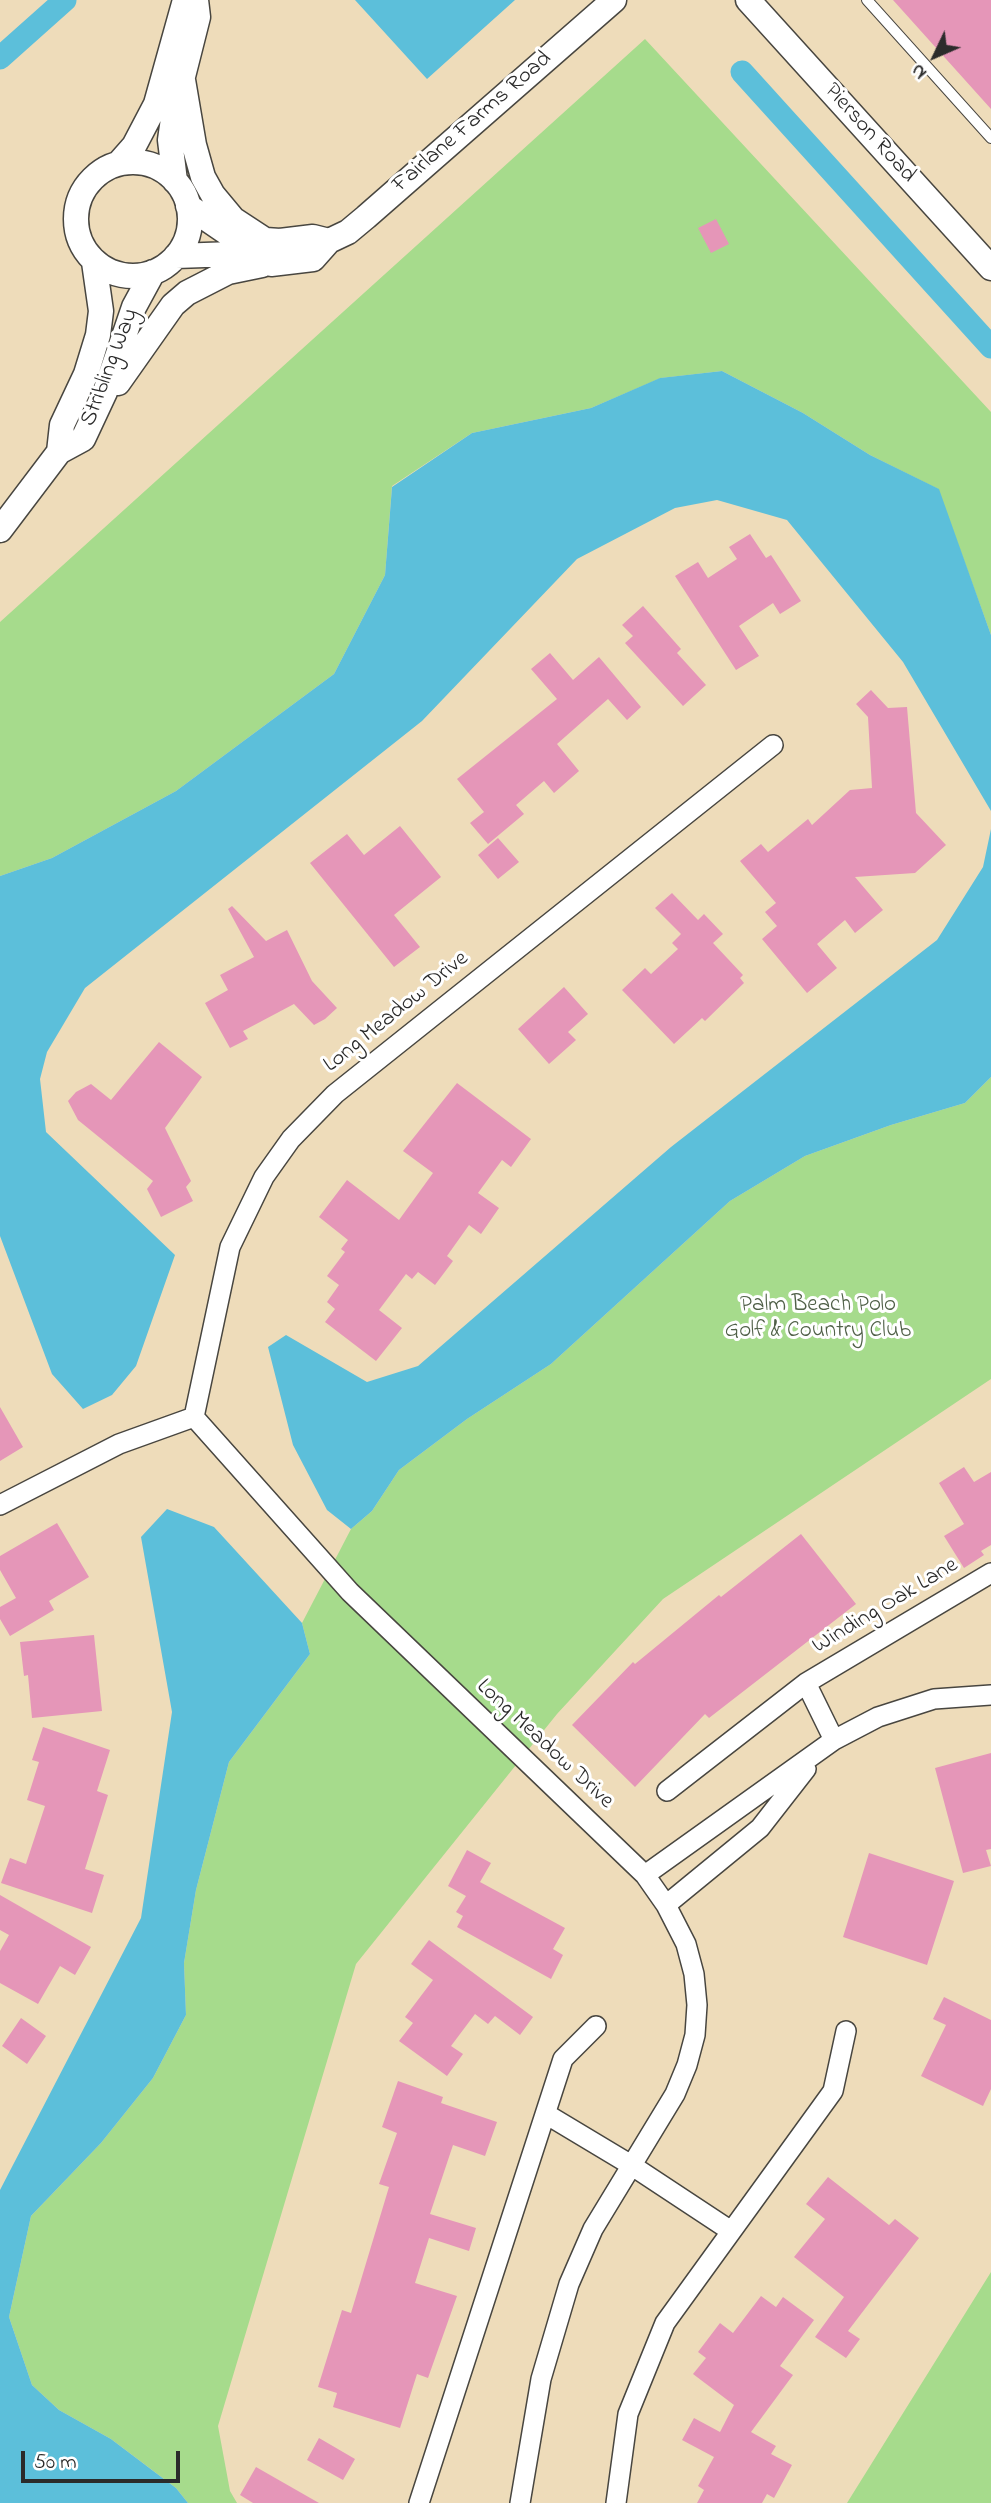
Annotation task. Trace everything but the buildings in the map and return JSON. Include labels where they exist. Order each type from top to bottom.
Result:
[{"type":"street","points":[[185,0],[156,104],[134,146],[119,163],[94,176],[85,186],[75,212],[79,239],[94,262],[119,275],[133,276],[153,272],[176,256],[190,226],[188,206],[175,181],[170,140],[174,111],[198,17],[196,0]]},
{"type":"street","name":"Fairlane Farms Road","points":[[176,256],[268,252],[313,237],[330,241],[357,225],[614,0]]},
{"type":"street","name":"Pierson Road","points":[[748,0],[991,268]]},
{"type":"street","points":[[90,424],[173,305],[187,293],[268,252],[233,219],[213,195],[203,177],[194,145],[183,80]]},
{"type":"street","points":[[119,163],[146,163],[159,168],[175,181]]},
{"type":"street","name":"Fairlane Farms Road","points":[[188,206],[226,232],[268,252]]},
{"type":"street","name":"Stribling Way","points":[[59,452],[62,425],[86,374],[98,335],[101,312],[94,262]]},
{"type":"street","name":"Stribling Way","points":[[0,530],[59,452],[83,439],[134,307],[153,272]]},
{"type":"street","name":"Long Meadow Drive","points":[[520,2503],[541,2379],[556,2322],[593,2229],[675,2094],[687,2065],[695,2035],[697,2004],[694,1974],[686,1944],[666,1905],[645,1875],[358,1601],[194,1417],[230,1247],[259,1186],[291,1139],[335,1094],[773,746]]},
{"type":"street","points":[[0,1505],[119,1444],[194,1417]]},
{"type":"street","name":"Winding Oak Lane","points":[[667,1791],[806,1683],[991,1573]]},
{"type":"street","name":"Winding Oak Lane","points":[[806,1683],[834,1740]]},
{"type":"street","points":[[666,1905],[760,1828],[818,1755],[834,1740],[905,1706],[934,1699],[991,1695]]},
{"type":"street","points":[[645,1875],[818,1755]]},
{"type":"street","points":[[419,2503],[563,2059],[596,2026]]},
{"type":"street","points":[[616,2503],[628,2414],[665,2323],[833,2091],[846,2031]]},
{"type":"street","points":[[546,2113],[731,2231]]},
{"type":"lane","points":[[867,0],[991,138]]},
{"type":"green space","points":[[645,39],[991,412],[991,635],[938,489],[870,455],[803,413],[722,371],[661,378],[591,408],[472,433],[392,486],[385,575],[334,674],[176,791],[52,858],[0,876],[0,622]]},
{"type":"green space","name":"Palm Beach Polo Golf & Country Club","points":[[991,1077],[991,1379],[663,1599],[557,1714],[356,1964],[218,2426],[230,2491],[237,2503],[188,2503],[176,2488],[111,2439],[59,2410],[32,2385],[9,2317],[31,2216],[101,2143],[153,2078],[186,2015],[184,1963],[196,1890],[229,1762],[310,1654],[302,1623],[351,1529],[372,1511],[399,1470],[467,1419],[551,1364],[730,1201],[805,1156],[891,1125],[965,1103]]},
{"type":"green space","points":[[991,2272],[991,2503],[847,2503]]},
{"type":"water","points":[[355,0],[515,0],[427,79]]},
{"type":"water","points":[[722,371],[803,413],[870,455],[939,489],[991,635],[991,811],[903,662],[787,520],[717,500],[675,508],[577,559],[422,721],[85,988],[47,1052],[40,1079],[46,1132],[175,1255],[136,1366],[112,1395],[83,1409],[52,1374],[0,1236],[0,876],[52,858],[176,791],[334,674],[385,575],[392,487],[472,433],[591,408],[660,378]]},
{"type":"water","points":[[991,829],[991,1077],[965,1103],[891,1125],[805,1156],[730,1201],[551,1364],[467,1419],[399,1470],[372,1511],[351,1529],[327,1510],[293,1445],[268,1347],[286,1335],[367,1382],[418,1366],[671,1147],[937,940],[983,867]]},
{"type":"water","points":[[167,1509],[214,1527],[302,1623],[310,1654],[229,1762],[196,1890],[184,1963],[186,2015],[153,2078],[101,2143],[31,2216],[9,2317],[32,2385],[59,2410],[111,2439],[176,2488],[188,2503],[0,2503],[0,2190],[141,1918],[172,1712],[141,1537]]},
{"type":"waterway","points":[[0,58],[65,0]]},
{"type":"waterway","points":[[742,72],[991,347]]}]
